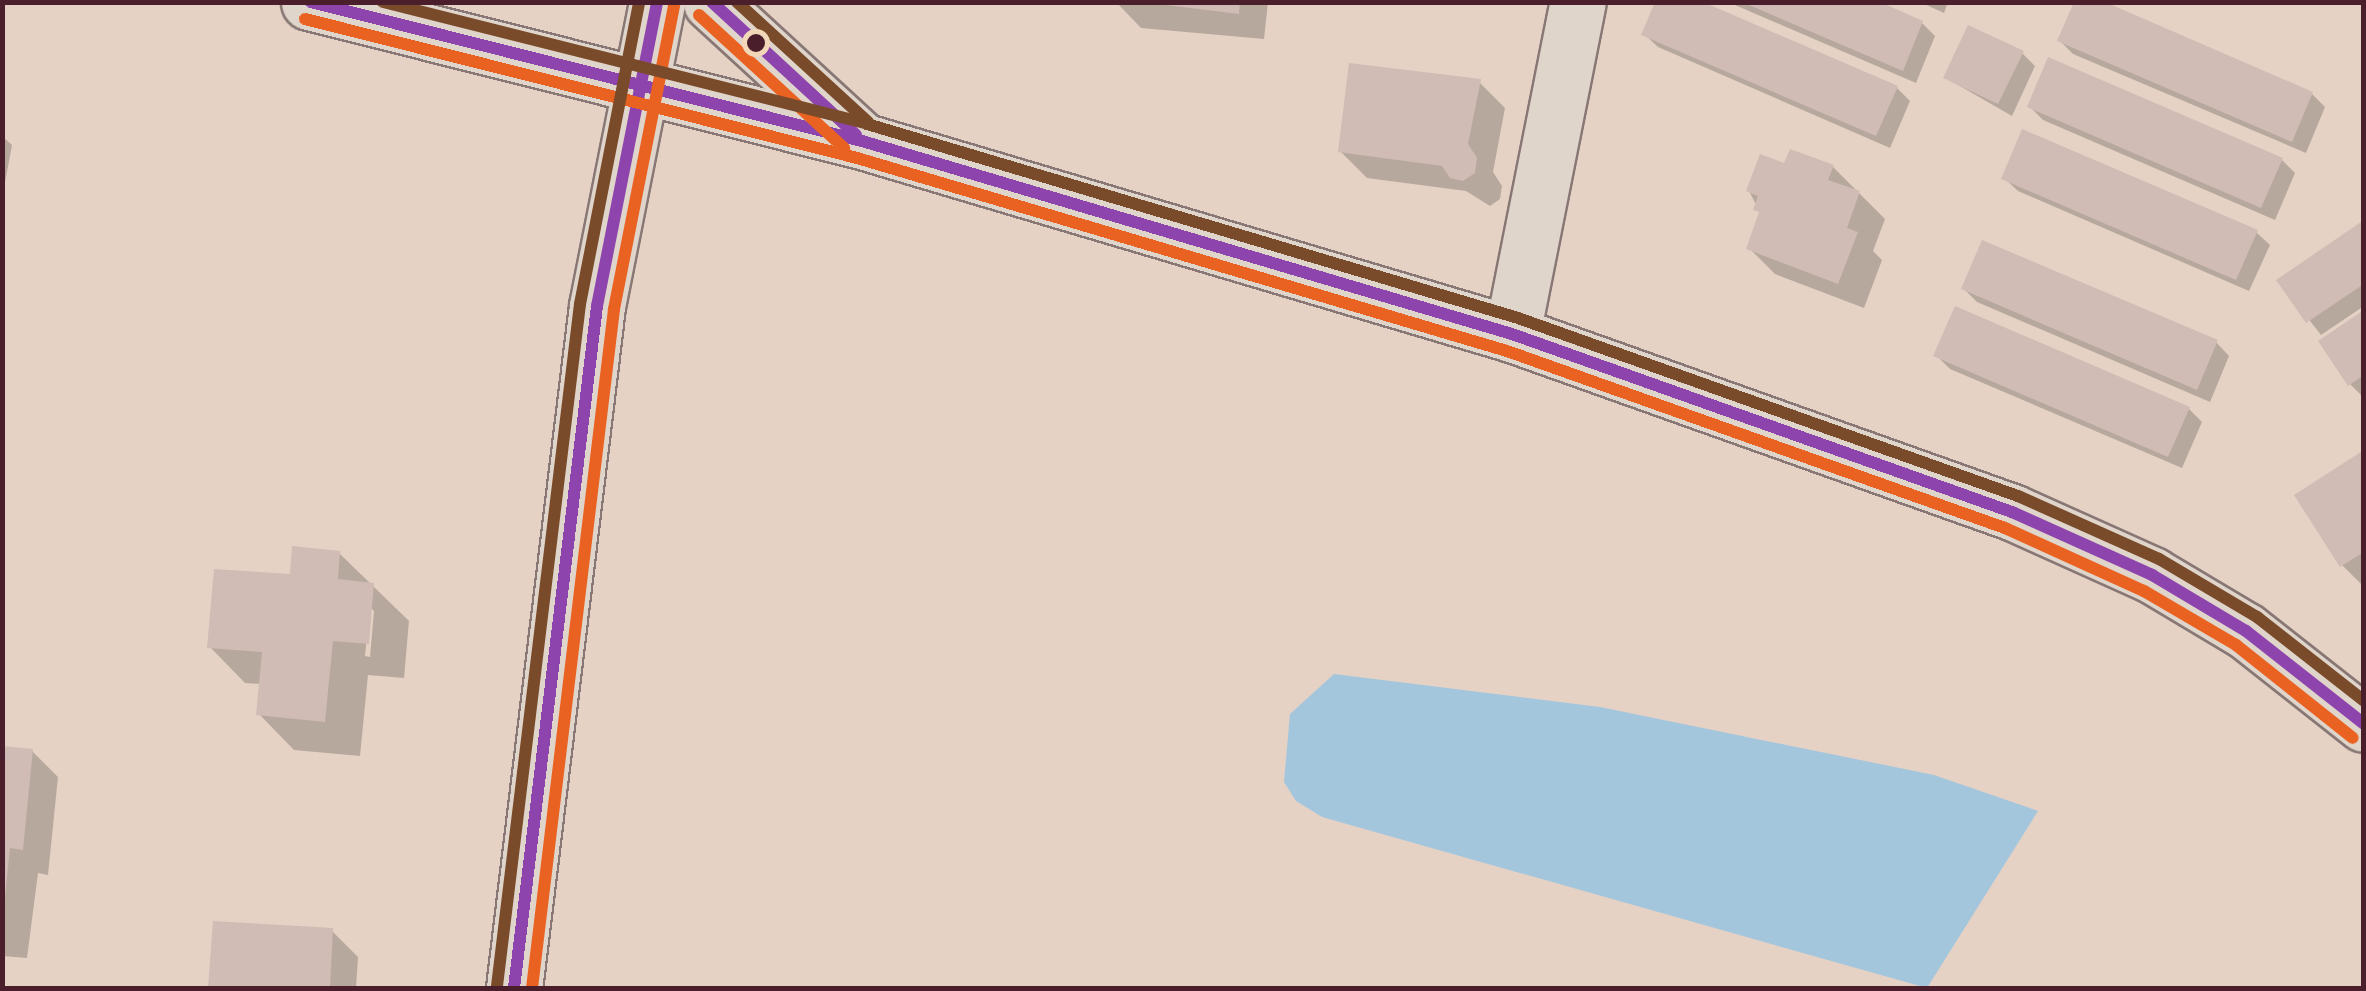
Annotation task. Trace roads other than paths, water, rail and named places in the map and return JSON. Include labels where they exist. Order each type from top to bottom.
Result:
[{"type":"street","points":[[309,2],[862,141],[1512,334],[2012,512],[2152,574],[2246,631],[2364,724]]},
{"type":"street","points":[[514,988],[597,306],[644,88],[657,2]]},
{"type":"street","points":[[711,2],[862,141]]},
{"type":"street","points":[[1512,334],[1578,2]]},
{"type":"water","points":[[1334,674],[1600,707],[1934,775],[2038,811],[1927,988],[1322,817],[1296,801],[1284,782],[1290,714]]}]
